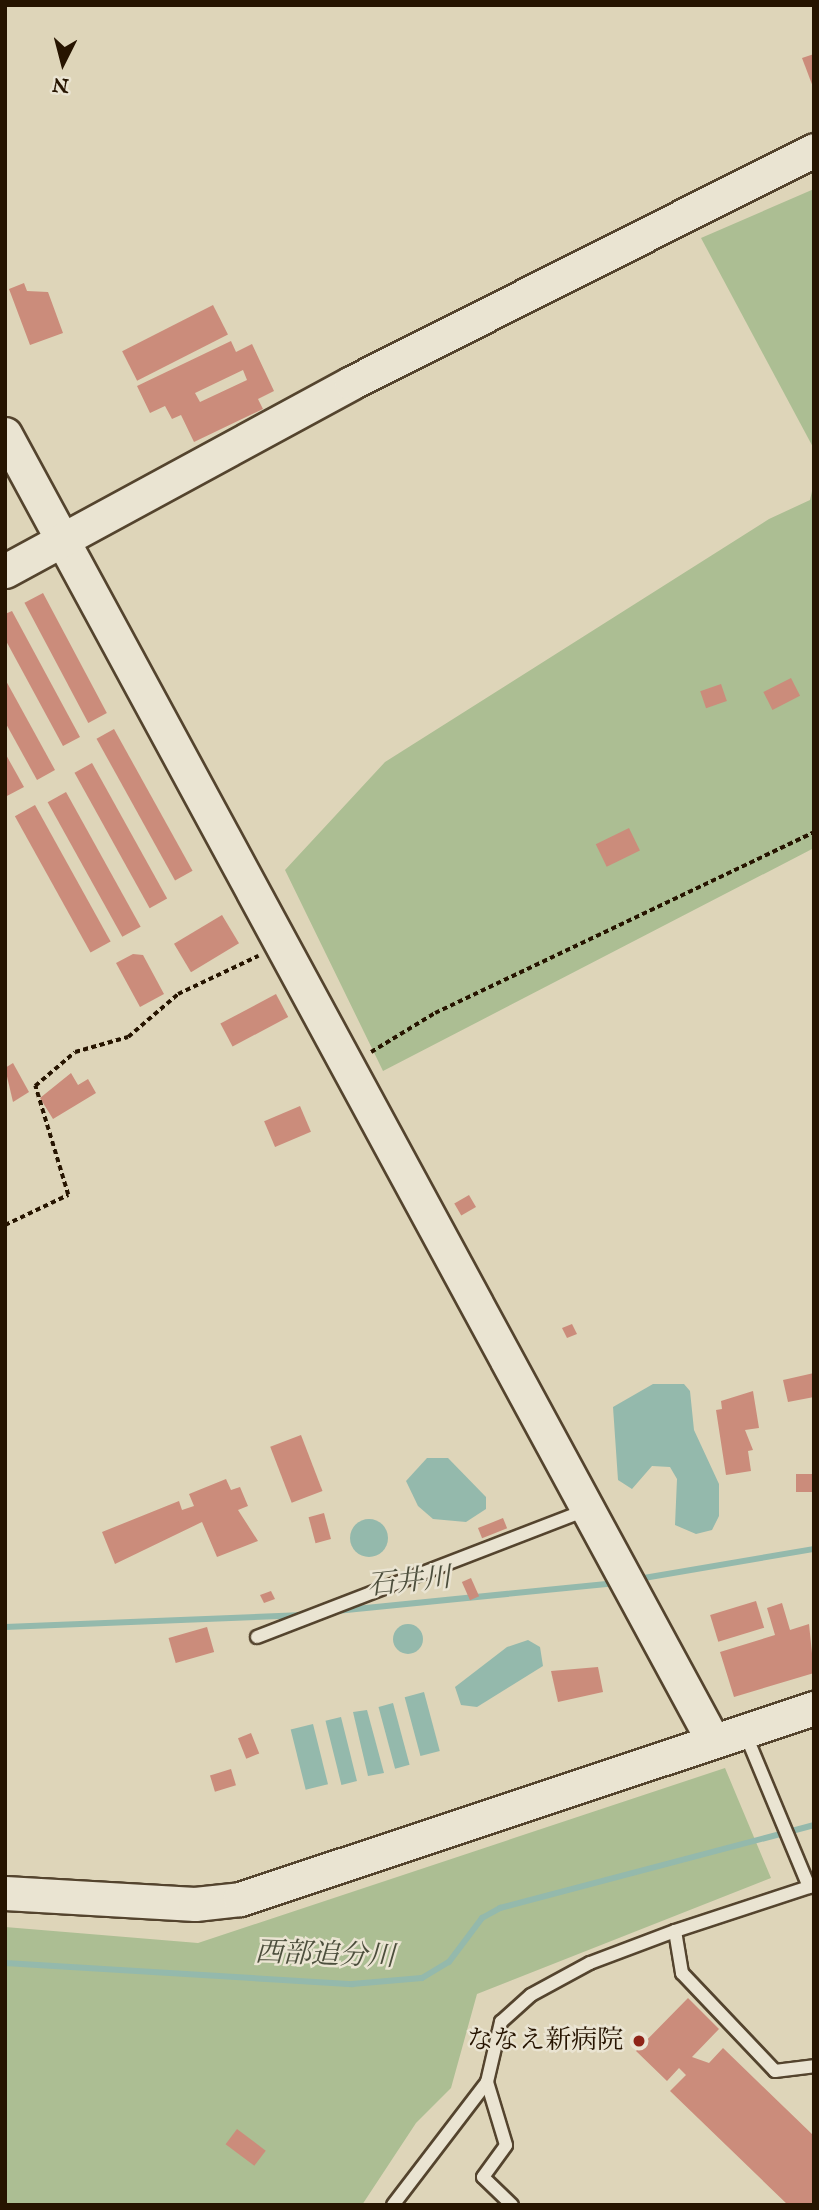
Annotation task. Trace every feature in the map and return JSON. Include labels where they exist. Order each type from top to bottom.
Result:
[{"type":"street","points":[[5,570],[63,543],[352,383],[814,150]]},
{"type":"street","points":[[5,433],[285,943],[712,1739]]},
{"type":"street","points":[[5,1893],[195,1904],[240,1899],[712,1739],[814,1708]]},
{"type":"lane","points":[[257,1637],[589,1509]]},
{"type":"lane","points":[[393,2205],[487,2082],[501,2022],[531,1995],[590,1963],[675,1931],[809,1887],[744,1729]]},
{"type":"lane","points":[[675,1931],[682,1973],[775,2071],[814,2066]]},
{"type":"lane","points":[[487,2082],[506,2145],[483,2178],[512,2205]]},
{"type":"path","points":[[350,1065],[435,1013],[814,832]]},
{"type":"path","points":[[5,1225],[68,1195],[35,1086],[75,1052],[128,1037],[178,994],[285,943]]},
{"type":"green space","points":[[814,189],[814,449],[701,238]]},
{"type":"green space","points":[[814,482],[814,848],[383,1071],[285,870],[385,762],[769,519],[810,500]]},
{"type":"green space","points":[[725,1768],[771,1878],[477,1994],[451,2088],[416,2123],[362,2205],[5,2205],[5,1927],[198,1943]]},
{"type":"water","points":[[653,1384],[684,1384],[690,1391],[694,1430],[719,1484],[719,1516],[712,1530],[696,1534],[675,1525],[677,1479],[670,1467],[652,1466],[632,1489],[618,1480],[613,1407]]},
{"type":"water","points":[[427,1458],[448,1458],[486,1497],[486,1509],[466,1522],[433,1519],[418,1506],[406,1481]]},
{"type":"water","points":[[369,1519],[383,1524],[388,1538],[383,1552],[369,1557],[355,1552],[350,1538],[355,1524]]},
{"type":"water","points":[[408,1624],[414,1625],[422,1633],[422,1645],[414,1653],[408,1654],[402,1653],[394,1645],[393,1639],[394,1633],[402,1625]]},
{"type":"water","points":[[528,1640],[540,1647],[543,1666],[477,1707],[461,1705],[455,1687],[507,1647]]},
{"type":"water","points":[[424,1692],[440,1751],[420,1756],[405,1697]]},
{"type":"water","points":[[393,1703],[410,1765],[395,1769],[379,1707]]},
{"type":"water","points":[[367,1710],[384,1773],[368,1776],[353,1712]]},
{"type":"water","points":[[341,1717],[357,1781],[341,1785],[325,1721]]},
{"type":"water","points":[[313,1724],[328,1784],[306,1790],[291,1730]]},
{"type":"building","points":[[814,54],[814,87],[813,87],[802,58]]},
{"type":"building","points":[[24,283],[27,291],[48,292],[63,333],[30,345],[9,289]]},
{"type":"building","points":[[213,305],[228,334],[137,381],[122,351]]},
{"type":"building","points":[[231,341],[236,352],[252,344],[274,391],[258,399],[263,409],[194,442],[181,415],[172,419],[165,406],[150,413],[137,386]],"holes":[[[243,370],[247,380],[200,402],[195,393]]]},
{"type":"building","points":[[43,593],[107,713],[88,723],[24,603]]},
{"type":"building","points":[[12,611],[80,737],[63,746],[5,639],[5,614]]},
{"type":"building","points":[[791,678],[800,696],[772,710],[763,692]]},
{"type":"building","points":[[5,679],[55,770],[37,780],[5,722]]},
{"type":"building","points":[[721,684],[727,701],[706,708],[700,691]]},
{"type":"building","points":[[114,729],[193,871],[175,880],[97,739]]},
{"type":"building","points":[[5,753],[24,787],[5,797]]},
{"type":"building","points":[[92,763],[167,899],[150,908],[75,773]]},
{"type":"building","points":[[66,792],[141,927],[122,937],[48,802]]},
{"type":"building","points":[[35,805],[111,941],[91,953],[15,816]]},
{"type":"building","points":[[629,828],[640,850],[607,867],[596,844]]},
{"type":"building","points":[[222,915],[239,943],[191,972],[174,944]]},
{"type":"building","points":[[133,954],[143,955],[164,994],[140,1007],[116,963]]},
{"type":"building","points":[[276,994],[288,1017],[233,1047],[220,1024]]},
{"type":"building","points":[[13,1063],[29,1092],[13,1102],[5,1068]]},
{"type":"building","points":[[71,1073],[78,1085],[88,1079],[96,1093],[53,1119],[40,1098]]},
{"type":"building","points":[[300,1106],[311,1132],[275,1147],[264,1121]]},
{"type":"building","points":[[469,1195],[476,1207],[461,1216],[454,1204]]},
{"type":"building","points":[[572,1324],[577,1334],[567,1338],[562,1328]]},
{"type":"building","points":[[814,1373],[814,1397],[788,1402],[783,1380]]},
{"type":"building","points":[[753,1391],[759,1428],[745,1430],[753,1450],[748,1451],[751,1471],[726,1475],[716,1410],[722,1409],[721,1401]]},
{"type":"building","points":[[301,1435],[323,1491],[292,1503],[270,1447]]},
{"type":"building","points":[[796,1474],[814,1474],[814,1492],[796,1492]]},
{"type":"building","points":[[226,1479],[231,1490],[240,1487],[248,1506],[238,1510],[258,1541],[217,1557],[202,1522],[115,1564],[102,1532],[179,1501],[182,1510],[194,1506],[189,1494]]},
{"type":"building","points":[[324,1513],[331,1539],[316,1543],[309,1517]]},
{"type":"building","points":[[503,1518],[507,1528],[482,1538],[478,1528]]},
{"type":"building","points":[[471,1578],[479,1596],[470,1600],[462,1582]]},
{"type":"building","points":[[271,1591],[275,1599],[264,1603],[260,1595]]},
{"type":"building","points":[[756,1601],[764,1628],[718,1642],[710,1615]]},
{"type":"building","points":[[782,1603],[790,1630],[809,1624],[814,1673],[734,1697],[720,1652],[775,1635],[767,1608]]},
{"type":"building","points":[[207,1627],[214,1652],[176,1663],[169,1638]]},
{"type":"building","points":[[598,1667],[603,1692],[558,1702],[551,1671]]},
{"type":"building","points":[[251,1733],[259,1753],[246,1759],[238,1738]]},
{"type":"building","points":[[231,1769],[236,1785],[215,1792],[210,1775]]},
{"type":"building","points":[[688,1998],[719,2029],[692,2057],[709,2063],[723,2048],[814,2136],[814,2205],[788,2205],[670,2091],[686,2075],[679,2068],[667,2081],[636,2051]]},
{"type":"building","points":[[237,2129],[266,2151],[254,2166],[226,2144]]},
{"type":"waterway","name":"石井川","points":[[638,1579],[814,1549]]},
{"type":"waterway","name":"石井川","points":[[336,1611],[617,1583]]},
{"type":"waterway","name":"石井川","points":[[5,1627],[304,1615]]},
{"type":"waterway","name":"西部追分川","points":[[5,1963],[352,1984],[422,1978],[449,1962],[482,1918],[500,1908],[814,1825]]},
{"type":"place","name":"ななえ新病院","points":[[639,2041]]}]
